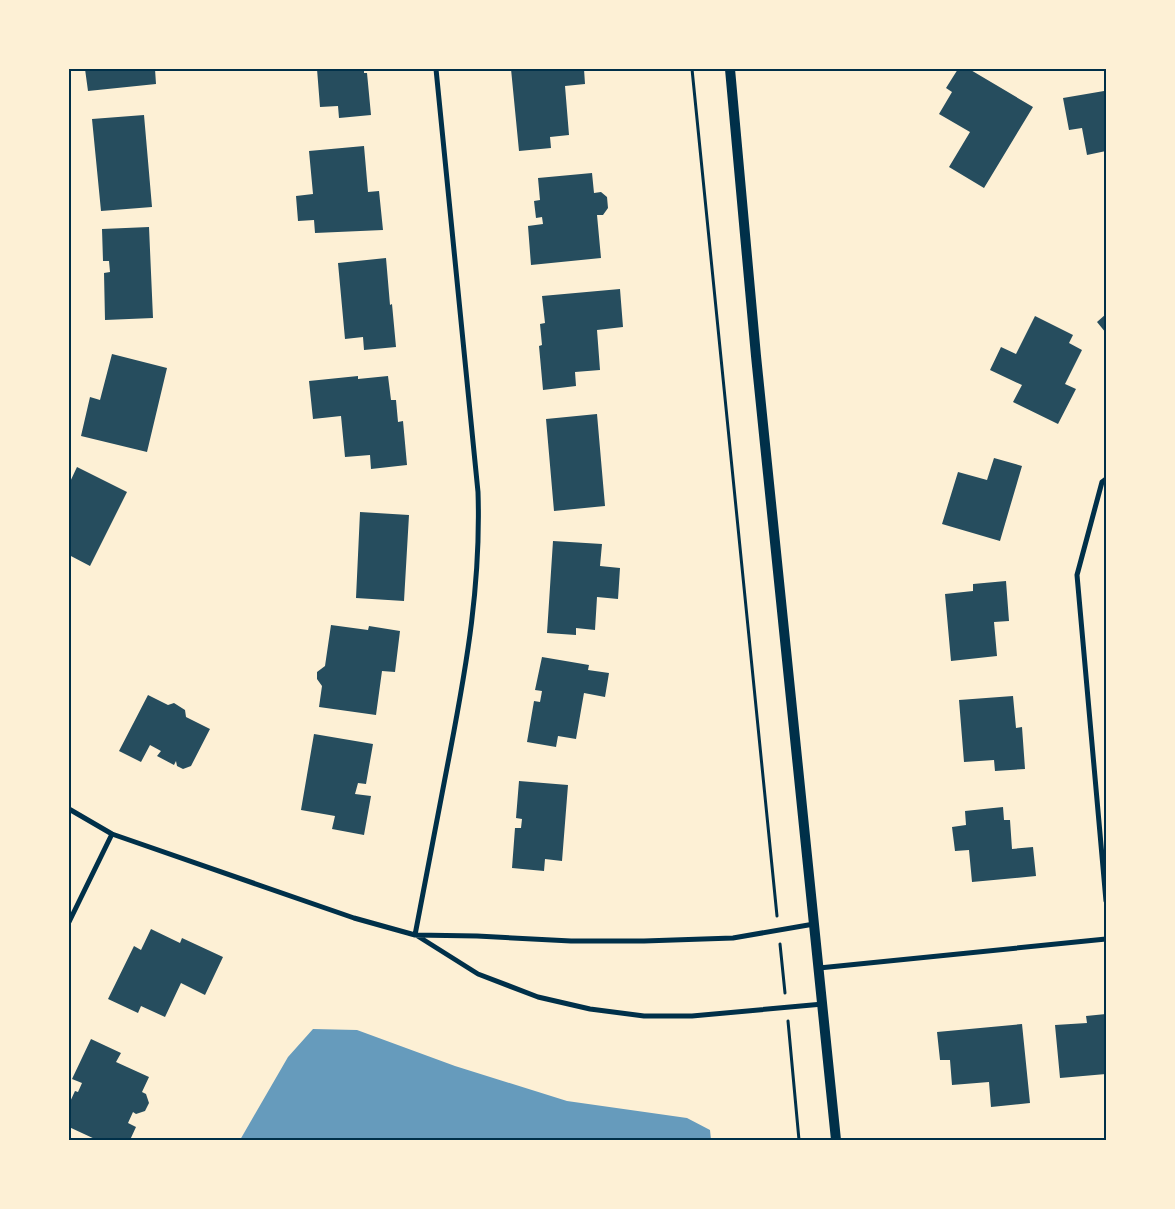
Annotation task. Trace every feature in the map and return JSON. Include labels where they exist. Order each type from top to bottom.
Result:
[{"type":"main road","points":[[730,69],[756,356],[836,1140]]},
{"type":"street","points":[[415,935],[469,649],[477,581],[479,534],[478,492],[436,69]]},
{"type":"street","points":[[1106,479],[1102,482],[1077,574],[1106,901]]},
{"type":"street","points":[[69,809],[112,834],[354,918],[415,935],[571,941],[635,941],[733,938],[815,924]]},
{"type":"street","points":[[69,922],[112,834]]},
{"type":"street","points":[[415,935],[478,974],[538,997],[590,1009],[644,1016],[692,1016],[823,1004]]},
{"type":"street","points":[[819,968],[1106,939]]},
{"type":"path","points":[[692,69],[799,1140]]},
{"type":"water","points":[[313,1029],[357,1030],[455,1066],[567,1101],[687,1118],[710,1130],[711,1140],[240,1140],[288,1057]]},
{"type":"building","points":[[85,69],[155,69],[156,84],[88,91]]},
{"type":"building","points":[[317,69],[364,69],[364,73],[367,73],[371,115],[339,118],[338,106],[320,107]]},
{"type":"building","points":[[511,69],[584,69],[585,84],[565,86],[569,135],[550,137],[551,148],[519,151]]},
{"type":"building","points":[[958,69],[969,69],[1033,107],[984,188],[949,167],[970,132],[939,114],[952,92],[946,88]]},
{"type":"building","points":[[1104,91],[1106,98],[1106,151],[1087,155],[1082,128],[1069,130],[1063,98]]},
{"type":"building","points":[[144,115],[152,207],[101,211],[92,119]]},
{"type":"building","points":[[364,146],[368,192],[379,191],[383,230],[315,233],[314,220],[298,221],[296,196],[313,194],[309,151]]},
{"type":"building","points":[[592,173],[594,193],[601,192],[607,197],[608,208],[603,215],[597,215],[601,258],[531,265],[528,226],[543,224],[542,217],[536,218],[534,201],[540,200],[538,178]]},
{"type":"building","points":[[149,227],[153,318],[105,320],[104,273],[110,272],[109,261],[103,261],[102,229]]},
{"type":"building","points":[[386,258],[396,347],[364,350],[363,337],[345,339],[338,263]]},
{"type":"building","points":[[620,289],[623,327],[597,330],[600,370],[575,372],[576,386],[543,390],[539,346],[542,345],[540,324],[545,323],[542,296]]},
{"type":"building","points":[[1106,314],[1106,333],[1097,322]]},
{"type":"building","points":[[1035,316],[1073,335],[1069,343],[1082,350],[1065,384],[1076,389],[1058,424],[1013,402],[1022,385],[990,370],[1001,347],[1016,354]]},
{"type":"building","points":[[112,354],[167,368],[147,452],[81,436],[90,397],[100,400]]},
{"type":"building","points":[[358,376],[358,379],[388,376],[391,400],[396,400],[398,422],[403,421],[407,465],[371,469],[370,455],[345,457],[341,416],[313,419],[309,381]]},
{"type":"building","points":[[597,414],[605,506],[554,511],[546,419]]},
{"type":"building","points":[[994,458],[1022,466],[1000,541],[942,524],[958,472],[987,480]]},
{"type":"building","points":[[77,467],[127,492],[90,566],[69,555],[69,484]]},
{"type":"building","points":[[360,512],[409,515],[404,601],[356,598]]},
{"type":"building","points":[[553,541],[602,544],[600,566],[620,568],[618,599],[597,597],[595,630],[576,628],[576,635],[547,633]]},
{"type":"building","points":[[1006,581],[1009,621],[994,622],[997,656],[951,661],[945,594],[973,591],[973,584]]},
{"type":"building","points":[[331,625],[368,630],[369,626],[400,631],[395,672],[382,671],[376,715],[319,707],[322,686],[317,679],[317,672],[325,666]]},
{"type":"building","points":[[542,657],[589,665],[588,670],[609,673],[605,697],[584,693],[576,739],[558,736],[556,747],[527,742],[534,701],[540,702],[542,691],[535,690]]},
{"type":"building","points":[[148,695],[168,705],[174,703],[185,710],[186,717],[210,729],[191,766],[183,769],[177,766],[176,761],[174,765],[157,756],[161,751],[150,745],[141,762],[119,751]]},
{"type":"building","points":[[1013,696],[1016,728],[1022,727],[1025,769],[995,771],[994,760],[964,762],[959,700]]},
{"type":"building","points":[[314,734],[373,744],[366,784],[358,783],[355,794],[371,796],[364,835],[332,829],[335,816],[301,810]]},
{"type":"building","points":[[519,781],[568,785],[562,861],[545,859],[544,871],[512,868],[515,828],[521,828],[522,819],[516,818]]},
{"type":"building","points":[[1003,807],[1004,820],[1010,820],[1012,849],[1033,847],[1036,876],[972,882],[969,850],[955,851],[952,827],[966,825],[965,811]]},
{"type":"building","points":[[151,929],[180,943],[182,938],[223,957],[205,995],[181,983],[165,1017],[141,1006],[138,1013],[108,999],[134,946],[141,950]]},
{"type":"building","points":[[1106,1014],[1106,1074],[1060,1078],[1055,1025],[1087,1023],[1086,1016]]},
{"type":"building","points":[[1022,1024],[1030,1103],[991,1107],[989,1082],[952,1085],[950,1060],[940,1060],[937,1032]]},
{"type":"building","points":[[91,1039],[121,1053],[116,1062],[149,1077],[142,1092],[146,1094],[149,1103],[145,1111],[136,1114],[133,1112],[128,1123],[136,1127],[130,1140],[97,1140],[69,1127],[69,1104],[75,1091],[78,1092],[82,1083],[72,1079]]}]
